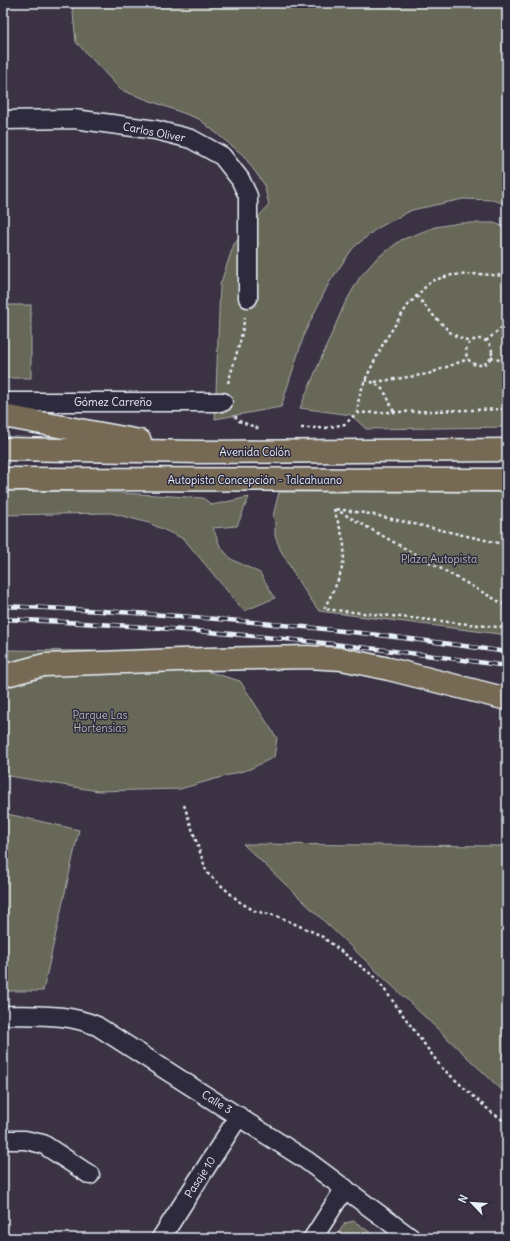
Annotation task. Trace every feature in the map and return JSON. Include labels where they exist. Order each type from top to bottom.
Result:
[{"type":"main road","points":[[3,416],[202,452]]},
{"type":"main road","name":"Avenida Colón","points":[[3,449],[202,452],[507,450]]},
{"type":"main road","name":"Autopista Concepción - Talcahuano","points":[[3,479],[507,480]]},
{"type":"main road","points":[[3,676],[44,665],[207,659],[321,658],[342,659],[507,698]]},
{"type":"street","name":"Carlos Oliver","points":[[3,120],[74,119],[156,130],[191,138],[222,156],[240,179],[248,196],[248,298]]},
{"type":"street","name":"Gómez Carreño","points":[[3,402],[223,402]]},
{"type":"street","name":"Calle 3","points":[[3,1015],[63,1016],[87,1021],[97,1026],[240,1116],[306,1160],[411,1238]]},
{"type":"street","name":"Pasaje 10","points":[[161,1238],[240,1116]]},
{"type":"street","points":[[3,1140],[25,1140],[43,1144],[90,1176]]},
{"type":"street","points":[[313,1238],[345,1188]]},
{"type":"path","points":[[297,428],[326,428],[345,424],[356,414],[359,397],[384,342],[408,305],[431,281],[452,276],[478,274],[507,276]]},
{"type":"path","points":[[417,296],[431,313],[452,334],[469,342]]},
{"type":"path","points":[[248,298],[240,342],[223,402],[239,421],[260,429],[267,429]]},
{"type":"path","points":[[486,341],[507,322]]},
{"type":"path","points":[[481,338],[486,341],[492,350],[491,357],[487,363],[479,365],[472,363],[468,359],[466,351],[469,342],[481,338]]},
{"type":"path","points":[[491,357],[507,363]]},
{"type":"path","points":[[366,380],[376,382],[428,374],[468,359]]},
{"type":"path","points":[[376,382],[384,391],[394,412]]},
{"type":"path","points":[[356,414],[507,409]]},
{"type":"path","points":[[334,509],[370,514],[507,545]]},
{"type":"path","points":[[334,509],[507,606]]},
{"type":"path","points":[[334,509],[342,535],[344,556],[340,577],[324,609],[507,628]]},
{"type":"path","points":[[184,805],[207,873],[241,903],[255,911],[276,916],[320,935],[376,978],[441,1067],[491,1112],[507,1123]]},
{"type":"green space","points":[[72,3],[507,3],[507,204],[492,200],[463,199],[412,210],[376,229],[353,248],[329,283],[305,332],[281,407],[215,419],[220,285],[234,244],[269,205],[264,184],[243,155],[199,119],[121,90],[76,42]]},
{"type":"green space","points":[[460,223],[494,223],[507,228],[507,427],[366,429],[351,415],[300,408],[344,305],[360,277],[377,258],[401,240],[435,227]]},
{"type":"green space","points":[[3,305],[31,305],[31,378],[3,378]]},
{"type":"green space","points":[[3,491],[107,492],[203,498],[212,505],[249,497],[237,526],[213,528],[220,546],[231,559],[260,573],[275,598],[244,611],[184,539],[149,523],[111,513],[3,515]]},
{"type":"green space","name":"Plaza Autopista","points":[[279,492],[507,492],[507,635],[319,611],[300,584],[280,549],[275,536],[275,520],[273,516]]},
{"type":"green space","name":"Parque Las Hortensias","points":[[3,650],[90,651],[170,660],[240,681],[277,738],[274,757],[250,769],[180,789],[98,791],[3,775]]},
{"type":"green space","points":[[3,813],[79,830],[43,991],[3,991]]},
{"type":"green space","points":[[243,844],[507,846],[507,1095]]},
{"type":"green space","points":[[354,1221],[378,1238],[335,1238],[345,1223]]},
{"type":"railway","points":[[3,606],[256,622],[382,635],[507,652]]},
{"type":"railway","points":[[3,619],[130,626],[256,636],[319,642],[507,666]]}]
